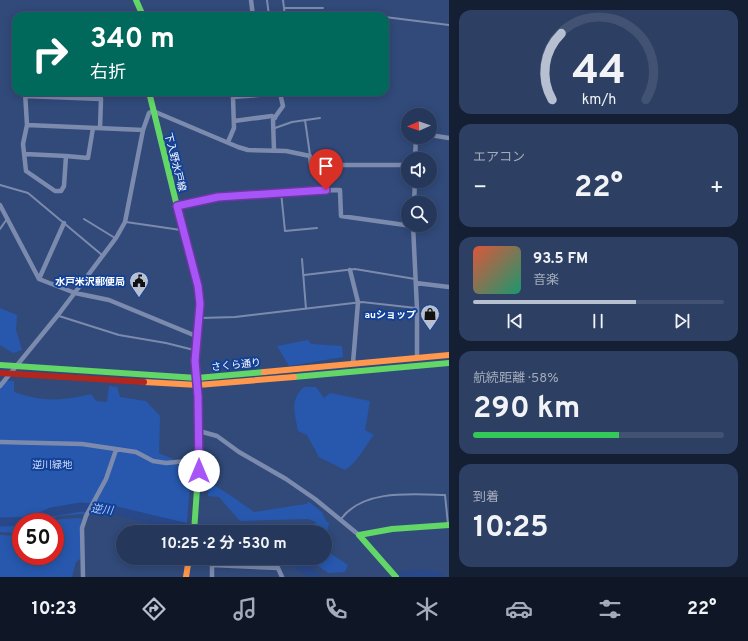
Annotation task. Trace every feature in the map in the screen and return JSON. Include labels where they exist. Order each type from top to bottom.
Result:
[{"type":"street","points":[[136,0],[141,12]]},
{"type":"street","points":[[251,0],[252,12]]},
{"type":"street","points":[[25,96],[27,125],[23,144],[26,171],[55,191],[61,191],[64,186],[66,156]]},
{"type":"street","points":[[55,96],[101,99]]},
{"type":"street","points":[[100,96],[100,128]]},
{"type":"street","name":"下入野水戸線","points":[[150,96],[199,296],[199,318],[195,350],[198,385],[200,460],[195,525]]},
{"type":"street","points":[[228,142],[234,128],[233,97],[245,96]]},
{"type":"street","points":[[274,150],[275,118],[283,106],[281,96]]},
{"type":"street","points":[[0,386],[75,293],[116,238],[125,222],[143,130],[148,113],[153,112],[248,150],[274,150],[310,156],[311,165],[401,165]]},
{"type":"street","points":[[234,121],[272,116],[275,118]]},
{"type":"street","points":[[27,125],[143,130]]},
{"type":"street","points":[[25,154],[88,158],[93,128]]},
{"type":"street","points":[[437,136],[449,138]]},
{"type":"street","points":[[177,206],[218,197],[281,192],[340,190],[342,216],[401,224]]},
{"type":"street","points":[[0,205],[39,279],[75,293],[109,300],[196,336]]},
{"type":"street","points":[[39,279],[64,223]]},
{"type":"street","points":[[412,232],[416,281],[417,357]]},
{"type":"street","points":[[350,270],[358,302],[353,363]]},
{"type":"street","points":[[416,281],[449,287]]},
{"type":"street","name":"さくら通り","points":[[0,365],[197,378],[449,355]]},
{"type":"street","name":"さくら通り","points":[[0,373],[198,385],[449,363]]},
{"type":"street","points":[[199,431],[217,436],[238,452],[286,479],[315,499],[359,535],[396,577]]},
{"type":"street","points":[[0,442],[70,443],[136,452],[153,461],[166,463],[200,460]]},
{"type":"street","points":[[83,577],[82,528],[106,480],[116,450]]},
{"type":"street","points":[[359,535],[376,531],[430,528],[449,525]]},
{"type":"street","points":[[186,577],[189,565]]},
{"type":"street","points":[[212,577],[212,565],[278,568],[282,577]]},
{"type":"lane","points":[[267,0],[268,12]]},
{"type":"lane","points":[[283,0],[285,12]]},
{"type":"lane","points":[[285,8],[323,8]]},
{"type":"lane","points":[[389,18],[449,25]]},
{"type":"lane","points":[[274,128],[292,122],[320,118]]},
{"type":"lane","points":[[305,120],[310,156]]},
{"type":"lane","points":[[0,185],[28,193],[102,255]]},
{"type":"lane","points":[[281,192],[285,231],[317,228]]},
{"type":"lane","points":[[0,229],[7,218]]},
{"type":"lane","points":[[84,219],[116,238]]},
{"type":"lane","points":[[125,222],[184,231]]},
{"type":"lane","points":[[302,259],[306,309]]},
{"type":"lane","points":[[304,275],[350,270],[416,281]]},
{"type":"lane","points":[[199,318],[235,317],[358,302],[417,309]]},
{"type":"lane","points":[[58,315],[119,335],[166,343],[195,350]]},
{"type":"lane","points":[[341,520],[346,513],[356,507],[383,495],[445,495],[449,525]]},
{"type":"green space","points":[[0,308],[17,315],[16,330],[22,350],[13,353],[0,345]]},
{"type":"green space","points":[[308,340],[311,344],[342,346],[343,357],[289,366],[277,346]]},
{"type":"green space","name":"逆川緑地","points":[[0,381],[14,381],[14,392],[43,399],[71,398],[91,394],[96,401],[107,402],[109,386],[117,387],[120,397],[146,401],[160,416],[159,453],[173,459],[174,464],[191,467],[187,523],[90,503],[85,514],[64,516],[64,513],[12,513],[12,533],[0,532]]},
{"type":"green space","points":[[304,387],[316,387],[324,398],[330,393],[370,401],[365,430],[374,435],[357,459],[345,470],[319,457],[307,435],[298,431],[294,408],[296,397]]},
{"type":"green space","points":[[209,482],[254,512],[306,504],[309,502],[322,512],[326,521],[329,523],[329,525],[314,525],[316,522],[308,519],[240,521],[219,497],[208,496]]},
{"type":"green space","points":[[64,519],[82,519],[80,528],[80,559],[76,562],[72,577],[0,577],[0,535],[12,536],[12,565],[64,565]]},
{"type":"green space","points":[[332,555],[348,565],[345,572],[328,573],[317,565],[332,565]]},
{"type":"waterway","name":"逆川","points":[[0,522],[32,521],[51,512],[81,507],[113,510],[175,525]]},
{"type":"waterway","name":"逆川","points":[[299,565],[317,577]]},
{"type":"waterway","name":"逆川","points":[[397,577],[421,574],[440,577]]},
{"type":"traffic: fast","points":[[136,0],[141,12]]},
{"type":"traffic: fast","points":[[150,96],[199,296],[195,361],[198,396],[199,460],[194,525]]},
{"type":"traffic: fast","points":[[294,377],[449,363]]},
{"type":"traffic: fast","points":[[0,365],[197,378],[264,372]]},
{"type":"traffic: fast","points":[[396,577],[359,535],[392,529],[449,525]]},
{"type":"traffic: slow","points":[[264,372],[449,355]]},
{"type":"traffic: slow","points":[[144,382],[198,385],[294,377]]},
{"type":"traffic: slow","points":[[186,577],[188,565]]},
{"type":"traffic: jam","points":[[0,373],[144,382]]},
{"type":"place","name":"水戸米沢郵便局","points":[[139,298]]},
{"type":"place","name":"auショップ","points":[[430,331]]},
{"type":"route","points":[[199,471],[198,396],[195,361],[200,304],[198,286],[177,206],[218,197],[326,190]]}]
